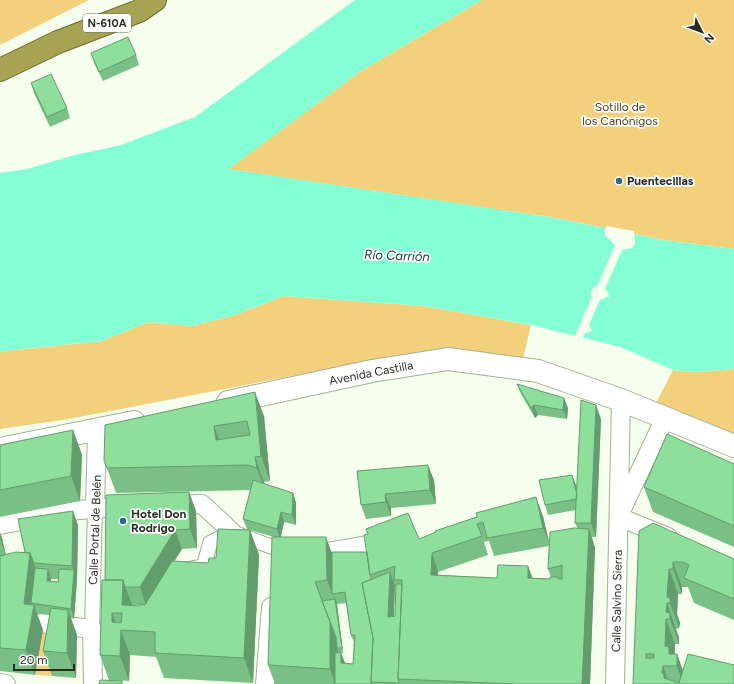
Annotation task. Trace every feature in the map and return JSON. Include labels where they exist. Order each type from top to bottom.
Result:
[{"type":"highway","name":"N-610A","points":[[58,42],[125,0]]},
{"type":"highway","name":"N-610A","points":[[0,70],[58,42],[139,11],[155,0]]},
{"type":"main road","name":"Avenida Castilla","points":[[212,406],[372,371],[448,359],[538,371],[621,400],[734,446]]},
{"type":"main road","points":[[0,450],[151,419]]},
{"type":"street","name":"Calle Salvino Sierra","points":[[615,684],[621,400]]},
{"type":"street","name":"Calle Salvino Sierra","points":[[619,517],[665,418]]},
{"type":"street","name":"Calle Portal de Belén","points":[[93,684],[92,629],[97,430]]},
{"type":"street","points":[[0,525],[95,508],[202,504],[232,532],[274,555],[327,552],[367,545]]},
{"type":"street","points":[[619,517],[686,545]]},
{"type":"street","points":[[178,572],[204,566],[210,543],[232,532]]},
{"type":"street","points":[[265,684],[272,593]]},
{"type":"street","points":[[41,623],[92,629]]},
{"type":"street","points":[[0,684],[6,684]]},
{"type":"green space","points":[[0,0],[89,0],[0,45]]},
{"type":"green space","name":"Sotillo de los Canónigos","points":[[482,0],[734,0],[734,249],[664,240],[556,218],[228,169],[361,71]]},
{"type":"green space","points":[[284,296],[425,306],[531,325],[523,359],[375,360],[69,419],[0,429],[0,353],[4,351],[102,341],[148,322],[192,326],[235,315]]},
{"type":"green space","points":[[734,369],[734,436],[656,403],[673,370],[696,372]]},
{"type":"green space","points":[[43,630],[60,632],[52,676],[35,675]]},
{"type":"water","name":"Río Carrión","points":[[355,0],[482,0],[361,71],[229,169],[556,218],[664,240],[734,249],[734,369],[696,372],[673,370],[620,347],[531,325],[425,306],[284,296],[235,315],[192,326],[148,322],[102,341],[4,351],[0,353],[0,173],[27,169],[75,155],[121,145],[195,117]]},
{"type":"pier","points":[[606,226],[634,231],[635,244],[632,248],[622,250],[605,289],[610,296],[600,300],[589,325],[592,331],[585,333],[582,340],[574,338],[592,297],[591,293],[593,288],[598,285],[615,245],[605,235]]},
{"type":"building","points":[[128,37],[136,55],[99,72],[91,53]]},
{"type":"building","points":[[51,74],[67,108],[47,117],[31,83]]},
{"type":"building","points":[[517,384],[564,398],[563,410],[534,405],[531,408]]},
{"type":"building","points":[[255,392],[261,456],[255,457],[257,468],[248,465],[107,468],[104,461],[105,425]],"holes":[[[247,421],[250,435],[216,440],[214,426]]]},
{"type":"building","points":[[581,400],[596,405],[591,523],[575,523]]},
{"type":"building","points":[[73,430],[71,476],[0,490],[0,445]]},
{"type":"building","points":[[667,434],[734,464],[734,526],[644,487]]},
{"type":"building","points":[[428,465],[430,490],[385,494],[386,502],[361,505],[357,471]]},
{"type":"building","points":[[572,475],[577,495],[576,499],[545,505],[539,480]]},
{"type":"building","points":[[253,480],[293,493],[292,515],[281,512],[277,529],[243,519]]},
{"type":"building","points":[[189,492],[190,529],[175,530],[140,587],[125,587],[123,580],[105,580],[106,495]]},
{"type":"building","points":[[536,497],[543,528],[487,538],[483,522],[477,524],[482,536],[432,553],[431,575],[497,578],[498,565],[528,566],[528,578],[550,579],[550,577],[558,577],[558,579],[562,579],[562,565],[548,569],[550,532],[574,528],[589,529],[582,684],[514,684],[398,679],[402,580],[394,580],[395,566],[370,575],[364,535],[368,534],[366,529],[408,513],[419,539],[436,532],[435,531],[477,517],[476,513]]},
{"type":"building","points":[[73,511],[72,566],[34,563],[30,553],[25,552],[18,519]]},
{"type":"building","points":[[653,523],[734,559],[734,599],[684,578],[689,565],[683,562],[673,562],[673,569],[669,569],[667,597],[670,598],[670,603],[667,603],[666,612],[670,613],[670,619],[666,619],[665,646],[669,647],[669,654],[677,654],[677,666],[663,666],[662,673],[664,674],[664,678],[679,683],[688,654],[734,665],[734,684],[633,684],[639,531]],"holes":[[[646,654],[654,654],[654,658],[646,658]]]},
{"type":"building","points":[[218,529],[250,530],[244,658],[155,653],[155,632],[121,630],[120,656],[100,655],[102,580],[123,580],[122,605],[140,606],[141,604],[145,605],[172,561],[208,563],[209,558],[216,558]],"holes":[[[112,613],[122,613],[121,623],[112,622]]]},
{"type":"building","points":[[272,537],[326,537],[327,580],[315,582],[330,622],[330,669],[268,665]]},
{"type":"building","points":[[16,552],[30,553],[24,604],[34,605],[26,650],[0,648],[0,556]]},
{"type":"building","points":[[332,552],[367,552],[370,575],[372,579],[362,583],[373,638],[372,684],[335,684],[335,652],[341,653],[341,663],[353,664],[355,635],[351,635],[345,592],[332,594]]},
{"type":"building","points":[[35,568],[48,569],[47,581],[58,582],[59,569],[74,570],[71,609],[31,603]]},
{"type":"building","points":[[390,572],[388,617],[395,616],[396,584],[402,584],[399,683],[371,682],[373,638],[362,583]]},
{"type":"building","points":[[335,599],[342,648],[337,648],[336,637],[322,601]]},
{"type":"building","points":[[51,608],[68,610],[67,653],[43,651]]},
{"type":"building","points":[[100,680],[122,681],[122,684],[99,684]]},
{"type":"place","name":"Puentecillas","points":[[619,181]]},
{"type":"place","name":"Hotel Don Rodrigo","points":[[123,521]]}]
